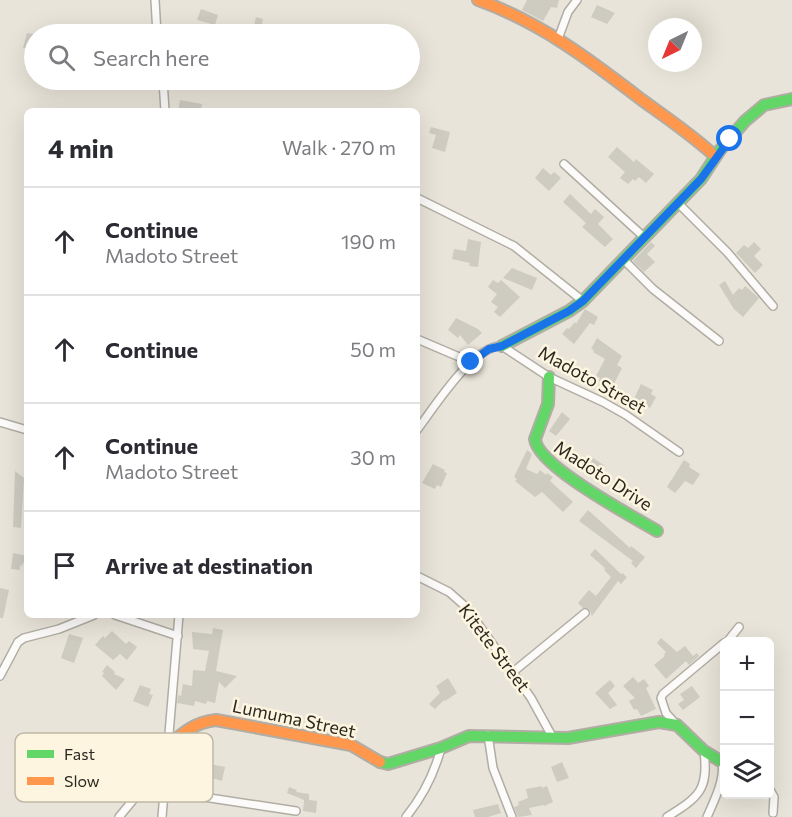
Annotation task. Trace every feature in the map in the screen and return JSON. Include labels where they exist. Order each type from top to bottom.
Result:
[{"type":"street","points":[[155,0],[156,24]]},
{"type":"street","points":[[478,0],[508,11],[558,39],[685,130],[715,156]]},
{"type":"street","points":[[558,39],[568,12],[577,0]]},
{"type":"street","points":[[163,90],[165,108]]},
{"type":"street","points":[[420,426],[471,362],[489,349],[502,346],[558,317],[583,301],[701,179],[715,156],[759,108],[773,102],[792,99]]},
{"type":"street","points":[[564,164],[645,238]]},
{"type":"street","points":[[420,199],[514,246],[583,301]]},
{"type":"street","points":[[678,203],[728,253],[773,306]]},
{"type":"street","points":[[623,259],[653,289],[719,341]]},
{"type":"street","points":[[420,340],[471,362]]},
{"type":"street","name":"Madoto Street","points":[[502,346],[549,377],[627,415],[679,452]]},
{"type":"street","name":"Madoto Drive","points":[[549,377],[550,401],[536,432],[535,444],[539,453],[548,462],[600,497],[657,531]]},
{"type":"street","points":[[0,422],[24,429]]},
{"type":"street","name":"Kitete Street","points":[[420,578],[449,592],[466,608],[538,709],[553,738]]},
{"type":"street","points":[[513,672],[585,613]]},
{"type":"street","points":[[0,676],[18,642],[86,618]]},
{"type":"street","points":[[124,618],[178,636]]},
{"type":"street","points":[[170,733],[179,618]]},
{"type":"street","points":[[731,637],[740,627]]},
{"type":"street","points":[[720,647],[661,698],[666,713],[677,725],[704,751],[720,761]]},
{"type":"street","name":"Lumuma Street","points":[[183,733],[196,724],[216,720],[351,745],[388,764],[441,748],[469,736],[553,738],[586,735],[659,722],[677,725]]},
{"type":"street","points":[[488,735],[493,768],[512,817]]},
{"type":"street","points":[[406,817],[426,790],[436,768],[441,748]]},
{"type":"street","points":[[667,817],[683,807],[702,788],[706,770],[704,751]]},
{"type":"street","points":[[707,817],[720,781]]},
{"type":"street","points":[[213,798],[297,811]]},
{"type":"street","points":[[773,813],[774,799]]},
{"type":"street","points":[[120,817],[132,802]]},
{"type":"street","points":[[162,817],[163,802]]},
{"type":"building","points":[[527,0],[559,0],[557,8],[551,7],[543,21],[522,10]]},
{"type":"building","points":[[597,5],[615,13],[607,24],[591,17]]},
{"type":"building","points":[[201,9],[218,15],[215,24],[197,20]]},
{"type":"building","points":[[256,17],[263,19],[262,24],[254,24]]},
{"type":"building","points":[[180,100],[202,104],[201,108],[179,108]]},
{"type":"building","points":[[431,127],[450,132],[445,152],[432,148],[436,135],[429,133]]},
{"type":"building","points":[[617,147],[634,162],[636,159],[654,174],[646,183],[639,177],[628,184],[620,178],[625,172],[608,157]]},
{"type":"building","points":[[543,168],[551,175],[554,172],[561,178],[549,191],[535,178]]},
{"type":"building","points":[[570,194],[591,214],[595,209],[604,217],[598,224],[613,239],[605,247],[582,227],[586,223],[563,202]]},
{"type":"building","points":[[468,239],[481,242],[478,267],[452,259],[454,249],[466,251]]},
{"type":"building","points":[[651,242],[655,246],[647,254],[655,262],[644,272],[633,261]]},
{"type":"building","points":[[754,242],[761,249],[754,256],[763,265],[755,273],[736,253],[744,245],[748,248]]},
{"type":"building","points":[[512,268],[537,278],[532,290],[503,278]]},
{"type":"building","points":[[493,280],[498,283],[501,280],[520,297],[500,317],[494,312],[498,307],[491,302],[497,294],[488,287]]},
{"type":"building","points":[[725,281],[733,295],[739,288],[742,290],[745,286],[759,298],[743,317],[734,309],[719,285]]},
{"type":"building","points":[[585,309],[598,317],[594,325],[590,323],[574,344],[562,334],[575,322],[576,324]]},
{"type":"building","points":[[456,318],[482,333],[468,345],[460,335],[458,338],[448,330]]},
{"type":"building","points":[[597,338],[622,356],[617,365],[622,368],[612,388],[599,381],[600,378],[596,376],[605,359],[591,349]]},
{"type":"building","points":[[641,384],[653,390],[651,394],[656,397],[650,408],[641,403],[639,407],[632,403]]},
{"type":"building","points":[[562,412],[570,419],[556,436],[549,431]]},
{"type":"building","points":[[527,450],[532,454],[526,469],[537,474],[540,470],[553,477],[550,481],[573,502],[563,512],[542,492],[535,497],[515,481],[517,479],[514,477]]},
{"type":"building","points":[[593,458],[605,466],[597,479],[585,471]]},
{"type":"building","points":[[684,460],[690,464],[689,467],[700,474],[693,485],[685,481],[675,493],[667,487]]},
{"type":"building","points":[[433,464],[447,473],[441,487],[437,485],[435,489],[422,483]]},
{"type":"building","points":[[15,471],[24,478],[21,528],[13,527]]},
{"type":"building","points":[[588,510],[630,548],[631,546],[645,557],[636,568],[631,563],[633,561],[579,521]]},
{"type":"building","points":[[595,549],[627,577],[621,584],[618,581],[592,616],[589,609],[583,608],[578,603],[589,590],[596,596],[611,577],[604,570],[605,568],[590,555]]},
{"type":"building","points":[[13,553],[24,555],[24,563],[20,565],[20,570],[11,569]]},
{"type":"building","points":[[0,588],[9,590],[3,618],[0,618]]},
{"type":"building","points":[[213,628],[223,630],[216,671],[237,676],[225,688],[219,682],[215,703],[207,701],[206,704],[195,701],[194,706],[177,703],[183,684],[192,686],[193,670],[205,671],[209,651],[193,649],[192,632],[212,634]]},
{"type":"building","points":[[112,631],[126,644],[129,641],[137,647],[127,660],[120,654],[113,660],[95,645],[103,636],[105,638]]},
{"type":"building","points":[[69,634],[83,638],[74,663],[61,658]]},
{"type":"building","points":[[661,638],[677,652],[685,646],[693,656],[697,653],[699,656],[689,665],[686,661],[666,679],[654,665],[665,656],[666,652],[657,643]]},
{"type":"building","points":[[107,665],[115,672],[114,674],[125,679],[116,690],[102,676]]},
{"type":"building","points":[[633,677],[638,683],[644,679],[649,686],[646,688],[656,709],[641,716],[629,701],[635,698],[623,686]]},
{"type":"building","points":[[448,678],[457,693],[444,700],[435,709],[429,704],[440,693],[436,686]]},
{"type":"building","points":[[610,680],[615,686],[608,693],[617,705],[610,709],[595,693]]},
{"type":"building","points":[[140,685],[151,689],[149,694],[153,695],[148,707],[133,701]]},
{"type":"building","points":[[692,686],[700,697],[683,710],[678,704],[684,700],[680,694]]},
{"type":"building","points":[[562,762],[569,778],[557,782],[551,767]]},
{"type":"building","points":[[213,765],[225,767],[222,781],[213,778]]},
{"type":"building","points":[[542,786],[542,788],[547,786],[553,802],[529,808],[532,815],[518,817],[514,807],[519,805],[518,802],[528,798],[526,789]]},
{"type":"building","points":[[289,787],[297,790],[296,792],[309,794],[309,800],[317,801],[316,813],[303,811],[304,800],[287,793]]},
{"type":"building","points":[[498,804],[501,813],[488,817],[475,817],[473,810]]},
{"type":"traffic: fast","points":[[502,346],[569,311],[583,301],[701,179],[720,150],[745,121],[764,105],[792,99]]},
{"type":"traffic: fast","points":[[549,377],[548,404],[535,439],[540,450],[551,463],[587,490],[657,531]]},
{"type":"traffic: fast","points":[[380,762],[388,764],[441,748],[469,736],[568,738],[659,722],[677,725],[704,751],[720,761]]},
{"type":"traffic: slow","points":[[478,0],[522,19],[564,43],[715,156]]},
{"type":"traffic: slow","points":[[183,733],[202,723],[216,720],[351,745],[380,762]]},
{"type":"route","points":[[471,362],[489,349],[502,346],[569,311],[583,301],[701,179],[715,156],[730,139]]}]
